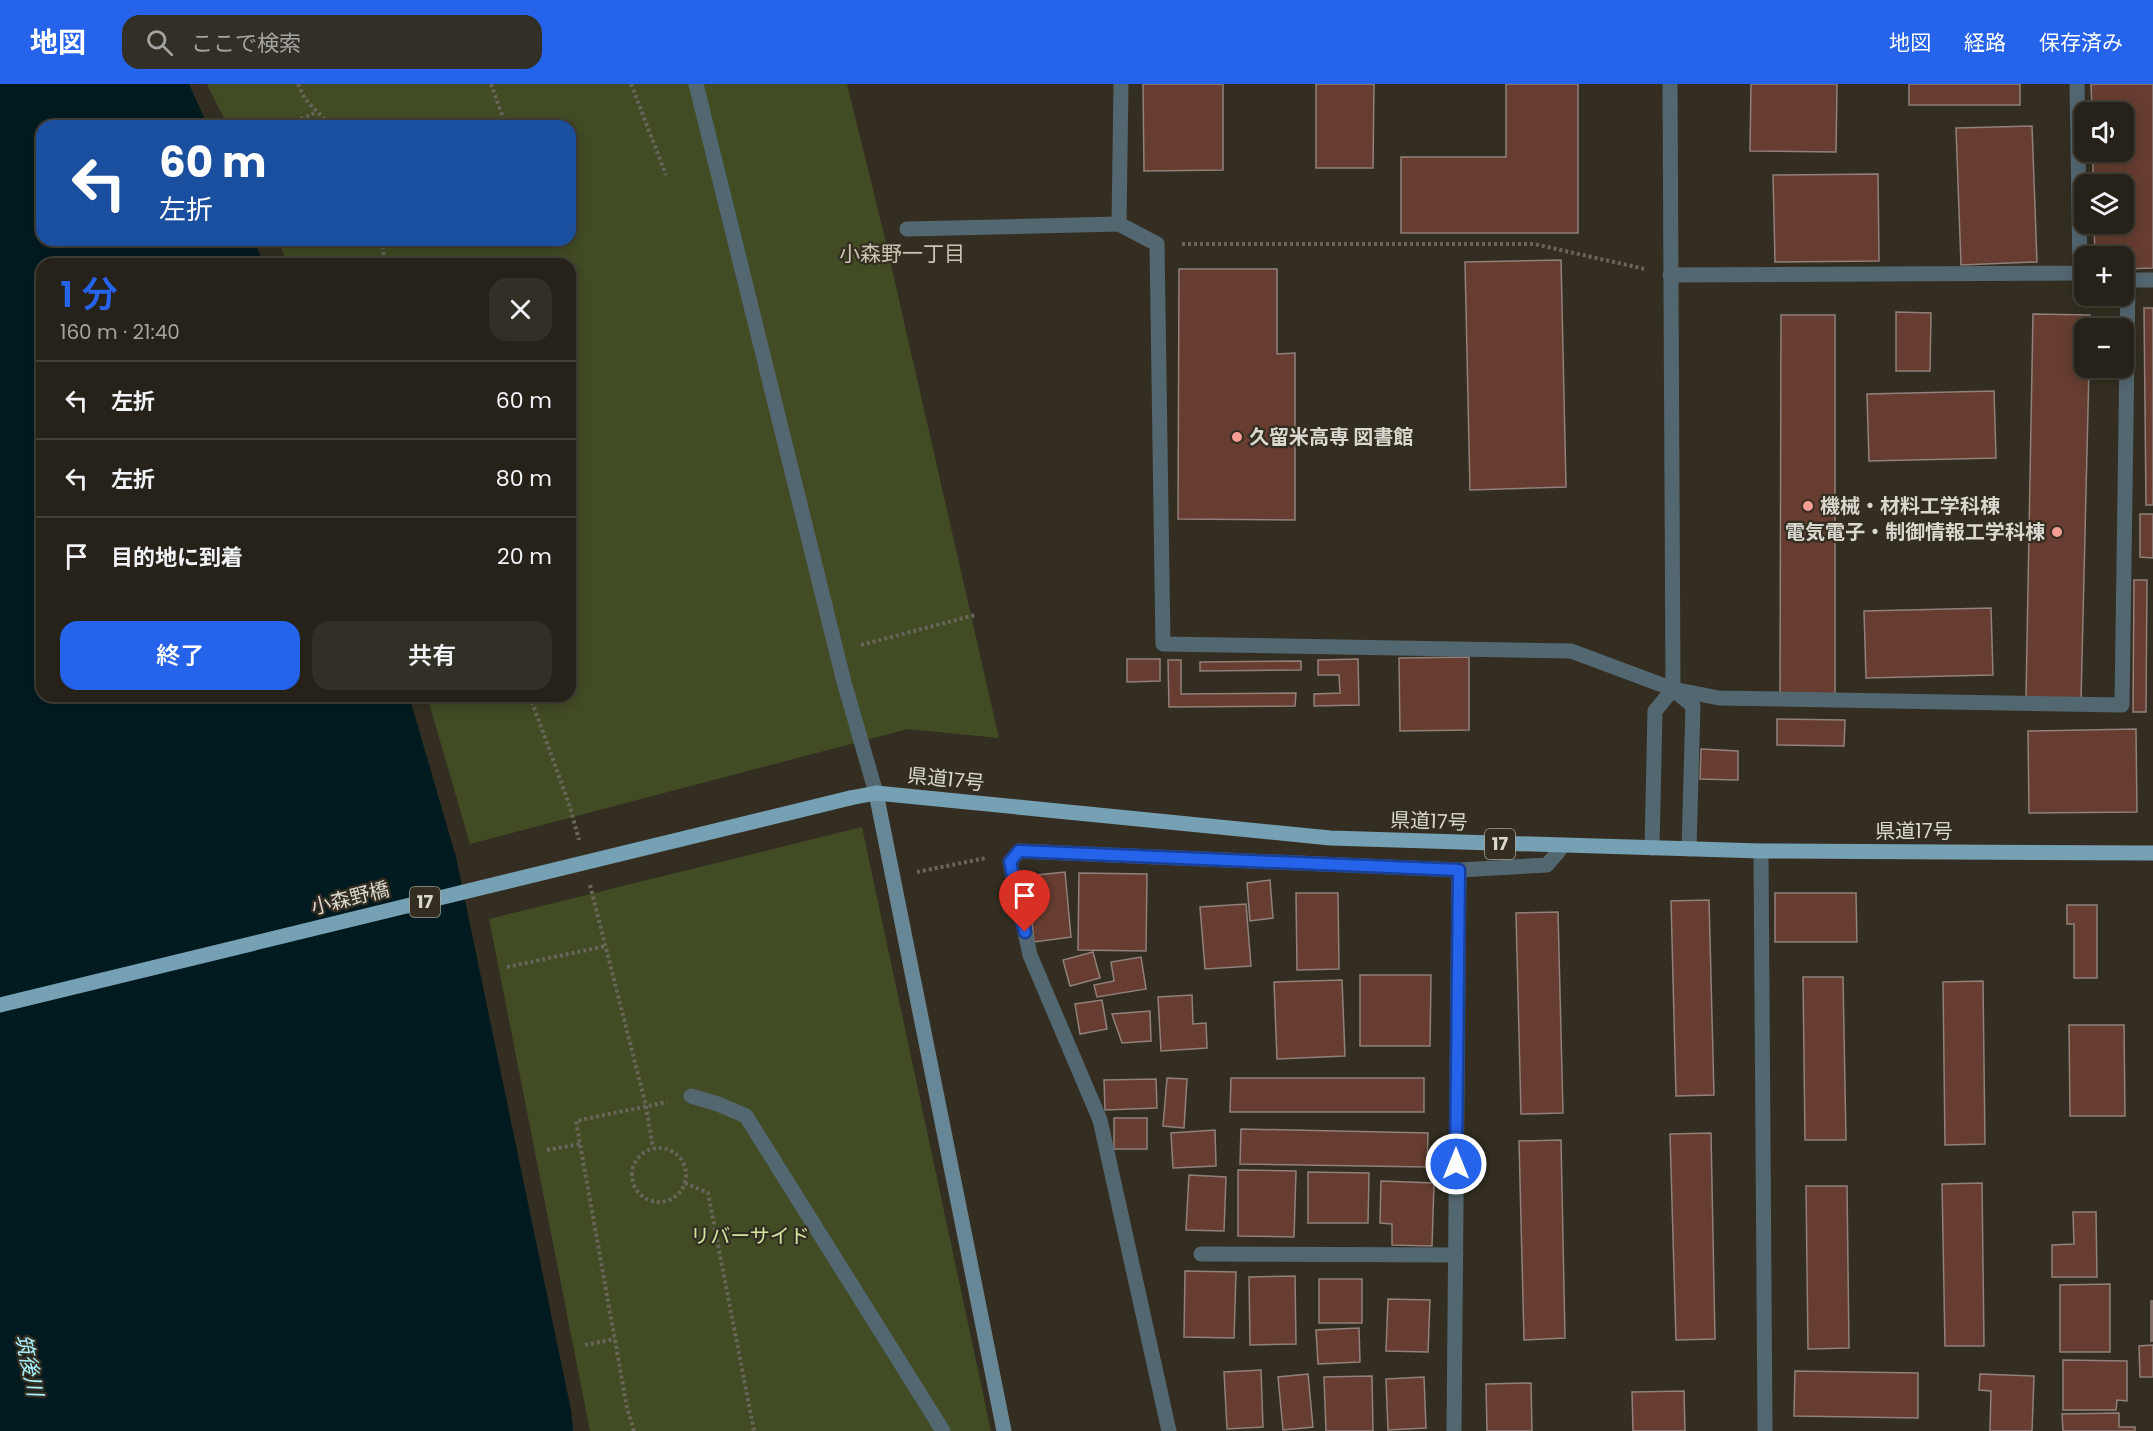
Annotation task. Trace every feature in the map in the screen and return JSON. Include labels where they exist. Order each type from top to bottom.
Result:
[{"type":"main road","name":"県道17号","points":[[850,798],[876,793],[1330,838],[1761,851],[2153,853]]},
{"type":"main road","name":"小森野橋","points":[[0,1005],[850,798]]},
{"type":"street","points":[[696,84],[837,652],[876,793],[1004,1431]]},
{"type":"street","points":[[1119,224],[1121,84]]},
{"type":"street","points":[[1652,848],[1655,711],[1673,689],[1670,84]]},
{"type":"street","points":[[2077,84],[2081,246]]},
{"type":"street","points":[[907,229],[1119,224],[1158,244],[1163,644],[1571,651],[1673,689],[1719,698],[2122,705],[2126,306]]},
{"type":"street","points":[[1670,275],[2074,275]]},
{"type":"street","points":[[2134,280],[2153,280]]},
{"type":"street","points":[[1673,689],[1693,706],[1689,849]]},
{"type":"street","points":[[1169,1431],[1100,1120],[1030,955],[1010,862],[1019,851],[1459,870],[1547,865],[1563,846]]},
{"type":"street","points":[[1761,851],[1765,1431]]},
{"type":"street","points":[[1455,1431],[1459,870]]},
{"type":"street","points":[[692,1096],[746,1116],[943,1431]]},
{"type":"street","points":[[1201,1254],[1456,1255]]},
{"type":"path","points":[[298,84],[305,99],[325,120]]},
{"type":"path","points":[[491,84],[504,120]]},
{"type":"path","points":[[632,84],[666,175]]},
{"type":"path","points":[[298,120],[317,112]]},
{"type":"path","points":[[1158,244],[1534,244],[1670,275]]},
{"type":"path","points":[[837,652],[975,615]]},
{"type":"path","points":[[532,702],[570,807],[579,842]]},
{"type":"path","points":[[916,872],[1019,851]]},
{"type":"path","points":[[588,877],[646,1106],[653,1148]]},
{"type":"path","points":[[507,967],[606,946]]},
{"type":"path","points":[[634,1431],[627,1408],[576,1120],[692,1096]]},
{"type":"path","points":[[547,1150],[580,1144]]},
{"type":"path","points":[[653,1148],[672,1151],[684,1165],[685,1183],[681,1192],[674,1199],[665,1202],[648,1201],[640,1196],[632,1181],[633,1164],[645,1151],[653,1148]]},
{"type":"path","points":[[685,1183],[708,1193],[754,1431]]},
{"type":"path","points":[[585,1345],[615,1339]]},
{"type":"green space","points":[[207,84],[847,84],[884,234],[999,738],[908,729],[470,844],[429,702],[576,702],[576,258],[285,258],[281,246],[576,246],[576,120],[225,120]]},
{"type":"green space","name":"リバーサイド","points":[[862,827],[991,1431],[590,1431],[489,919]]},
{"type":"water","name":"筑後川","points":[[0,84],[189,84],[205,120],[36,120],[36,246],[256,246],[262,258],[36,258],[36,702],[411,702],[456,857],[571,1410],[573,1431],[0,1431]]},
{"type":"building","points":[[1143,84],[1223,84],[1223,170],[1144,171]]},
{"type":"building","points":[[1316,84],[1374,84],[1373,168],[1316,168]]},
{"type":"building","points":[[1506,84],[1578,84],[1578,233],[1401,233],[1401,157],[1506,157]]},
{"type":"building","points":[[1751,84],[1837,84],[1836,152],[1750,151]]},
{"type":"building","points":[[1909,84],[2020,84],[2020,105],[1909,105]]},
{"type":"building","points":[[2091,84],[2153,84],[2153,268],[2134,269],[2134,246],[2095,246],[2094,234],[2134,234],[2134,174],[2093,174],[2093,162],[2134,162],[2134,102],[2092,102]]},
{"type":"building","points":[[2032,126],[2037,262],[1961,265],[1956,128]]},
{"type":"building","points":[[1878,174],[1879,261],[1775,262],[1773,175]]},
{"type":"building","points":[[1561,260],[1566,487],[1470,490],[1465,262]]},
{"type":"building","name":"久留米高専 図書館","points":[[1179,269],[1277,269],[1277,354],[1295,353],[1295,520],[1178,519]]},
{"type":"building","points":[[2144,308],[2153,308],[2153,505],[2146,505]]},
{"type":"building","points":[[1896,312],[1931,313],[1930,371],[1896,371]]},
{"type":"building","name":"電気電子・制御情報工学科棟","points":[[2033,314],[2090,315],[2090,318],[2074,318],[2074,378],[2089,378],[2081,700],[2026,697]]},
{"type":"building","name":"機械・材料工学科棟","points":[[1781,315],[1835,315],[1835,696],[1780,696]]},
{"type":"building","points":[[1994,391],[1996,458],[1869,461],[1867,394]]},
{"type":"building","points":[[2140,514],[2153,514],[2153,558],[2140,557]]},
{"type":"building","points":[[2134,580],[2147,580],[2146,712],[2133,712]]},
{"type":"building","points":[[1991,608],[1993,675],[1866,678],[1864,611]]},
{"type":"building","points":[[1469,657],[1469,730],[1400,731],[1399,658]]},
{"type":"building","points":[[1127,659],[1160,659],[1160,681],[1127,682]]},
{"type":"building","points":[[1358,659],[1359,705],[1314,706],[1314,694],[1340,693],[1339,675],[1318,675],[1318,660]]},
{"type":"building","points":[[1168,660],[1181,660],[1181,694],[1296,693],[1295,706],[1169,707]]},
{"type":"building","points":[[1301,661],[1301,670],[1200,671],[1200,662]]},
{"type":"building","points":[[1777,719],[1845,720],[1844,746],[1777,745]]},
{"type":"building","points":[[2136,729],[2137,812],[2029,813],[2028,731]]},
{"type":"building","points":[[1701,749],[1738,751],[1738,780],[1700,779]]},
{"type":"building","points":[[1065,872],[1071,937],[1034,942],[1027,876]]},
{"type":"building","points":[[1079,873],[1147,874],[1146,951],[1078,950]]},
{"type":"building","points":[[1270,880],[1273,918],[1250,921],[1247,883]]},
{"type":"building","points":[[1296,893],[1338,893],[1339,969],[1297,970]]},
{"type":"building","points":[[1775,893],[1856,893],[1857,942],[1775,942]]},
{"type":"building","points":[[1709,900],[1714,1095],[1676,1096],[1671,901]]},
{"type":"building","points":[[1246,904],[1251,966],[1205,969],[1200,907]]},
{"type":"building","points":[[2067,905],[2097,905],[2097,978],[2074,978],[2074,924],[2067,924]]},
{"type":"building","points":[[1558,912],[1563,1113],[1521,1114],[1516,913]]},
{"type":"building","points":[[1093,952],[1100,978],[1070,986],[1063,960]]},
{"type":"building","points":[[1141,957],[1146,989],[1097,997],[1094,985],[1114,981],[1111,962]]},
{"type":"building","points":[[1360,975],[1431,975],[1430,1046],[1360,1046]]},
{"type":"building","points":[[1803,977],[1843,977],[1846,1140],[1805,1140]]},
{"type":"building","points":[[1342,980],[1345,1056],[1277,1059],[1274,982]]},
{"type":"building","points":[[1983,981],[1985,1144],[1945,1145],[1943,982]]},
{"type":"building","points":[[1192,995],[1193,1024],[1206,1023],[1207,1048],[1161,1051],[1158,997]]},
{"type":"building","points":[[1102,1000],[1107,1029],[1080,1034],[1075,1004]]},
{"type":"building","points":[[1150,1011],[1151,1041],[1122,1043],[1112,1014]]},
{"type":"building","points":[[2069,1025],[2124,1025],[2125,1116],[2070,1116]]},
{"type":"building","points":[[1167,1078],[1187,1079],[1184,1128],[1163,1126]]},
{"type":"building","points":[[1231,1078],[1424,1078],[1424,1112],[1230,1112]]},
{"type":"building","points":[[1156,1079],[1157,1108],[1105,1110],[1104,1080]]},
{"type":"building","points":[[1114,1118],[1147,1118],[1147,1149],[1114,1149]]},
{"type":"building","points":[[1241,1129],[1428,1133],[1427,1167],[1240,1164]]},
{"type":"building","points":[[1215,1130],[1216,1166],[1173,1168],[1171,1133]]},
{"type":"building","points":[[1711,1133],[1715,1339],[1676,1340],[1670,1134]]},
{"type":"building","points":[[1561,1140],[1565,1338],[1524,1340],[1519,1141]]},
{"type":"building","points":[[1238,1170],[1296,1171],[1294,1237],[1238,1236]]},
{"type":"building","points":[[1308,1172],[1369,1173],[1368,1223],[1308,1223]]},
{"type":"building","points":[[1189,1175],[1226,1177],[1224,1231],[1186,1230]]},
{"type":"building","points":[[1381,1181],[1434,1183],[1432,1246],[1392,1245],[1392,1224],[1380,1223]]},
{"type":"building","points":[[1982,1183],[1984,1346],[1945,1346],[1942,1184]]},
{"type":"building","points":[[1806,1186],[1847,1186],[1849,1348],[1808,1349]]},
{"type":"building","points":[[2073,1212],[2096,1212],[2097,1277],[2052,1277],[2052,1245],[2074,1244]]},
{"type":"building","points":[[1185,1271],[1236,1272],[1234,1338],[1184,1337]]},
{"type":"building","points":[[1295,1276],[1296,1344],[1250,1345],[1249,1277]]},
{"type":"building","points":[[1319,1279],[1362,1279],[1362,1323],[1319,1323]]},
{"type":"building","points":[[2110,1284],[2110,1352],[2060,1352],[2060,1285]]},
{"type":"building","points":[[1388,1299],[1430,1300],[1428,1352],[1386,1351]]},
{"type":"building","points":[[2151,1301],[2153,1301],[2153,1341],[2151,1341]]},
{"type":"building","points":[[1359,1328],[1360,1362],[1318,1364],[1316,1330]]},
{"type":"building","points":[[2153,1345],[2153,1377],[2140,1377],[2139,1346]]},
{"type":"building","points":[[2063,1360],[2127,1361],[2127,1401],[2117,1400],[2116,1410],[2063,1410]]},
{"type":"building","points":[[1261,1370],[1263,1427],[1227,1429],[1224,1372]]},
{"type":"building","points":[[1795,1371],[1918,1373],[1918,1418],[1794,1416]]},
{"type":"building","points":[[1308,1374],[1313,1427],[1283,1430],[1278,1377]]},
{"type":"building","points":[[1980,1374],[2034,1376],[2032,1431],[1990,1431],[1991,1391],[1979,1390]]},
{"type":"building","points":[[1372,1376],[1373,1431],[1326,1431],[1324,1377]]},
{"type":"building","points":[[1424,1377],[1426,1428],[1388,1430],[1386,1379]]},
{"type":"building","points":[[1531,1383],[1532,1431],[1487,1431],[1486,1384]]},
{"type":"building","points":[[1684,1391],[1685,1431],[1633,1431],[1632,1392]]},
{"type":"building","points":[[2119,1413],[2119,1427],[2135,1427],[2135,1431],[2063,1431],[2062,1414]]},
{"type":"place","name":"久留米高専 図書館","points":[[1237,437]]},
{"type":"place","name":"機械・材料工学科棟","points":[[1808,506]]},
{"type":"place","name":"電気電子・制御情報工学科棟","points":[[2057,532]]},
{"type":"district","name":"小森野一丁目","points":[[902,254]]},
{"type":"route","points":[[1025,932],[1010,862],[1019,851],[1459,870],[1456,1164]]}]
